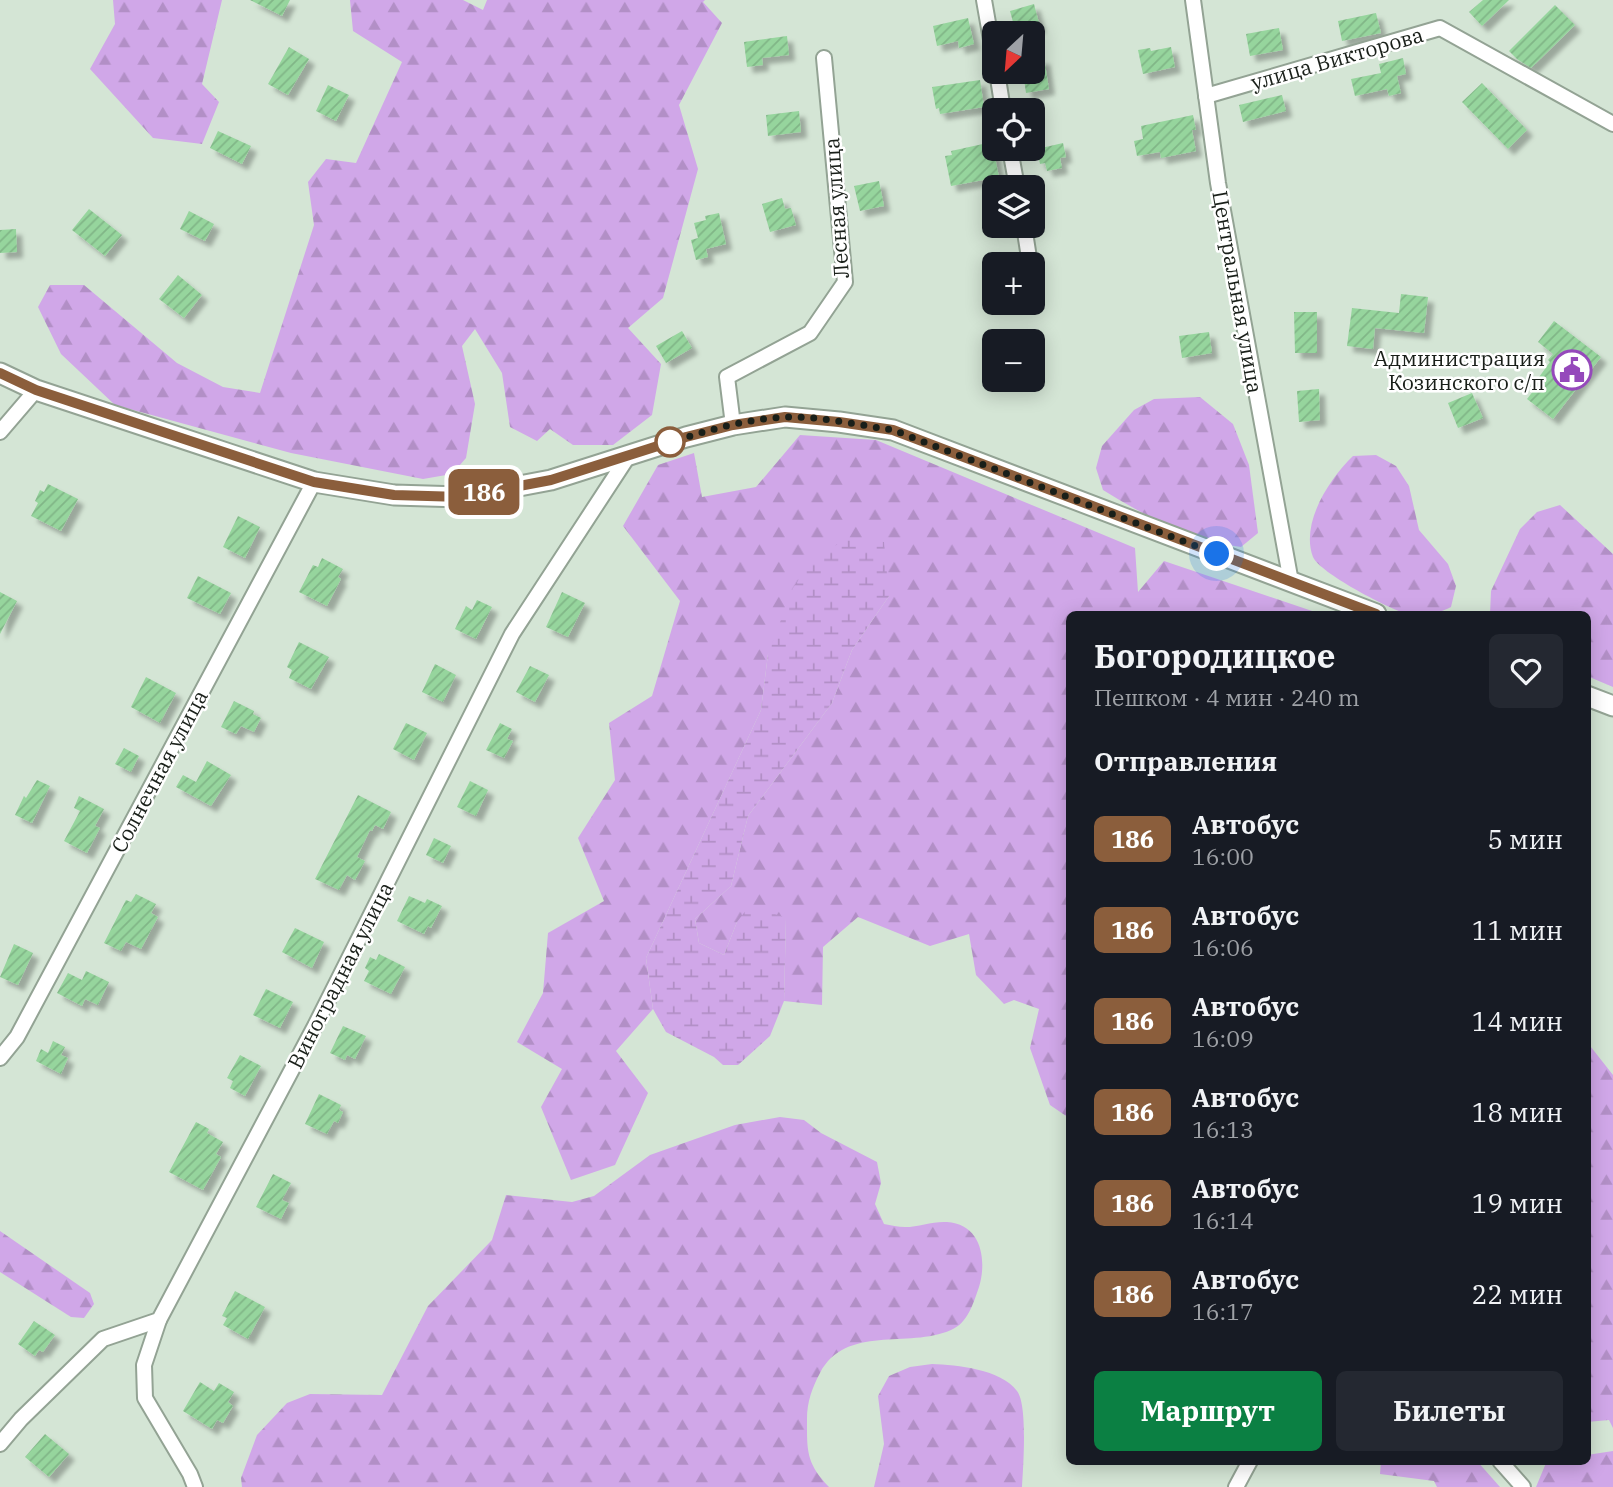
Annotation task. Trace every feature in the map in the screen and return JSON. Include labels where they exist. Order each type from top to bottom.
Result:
[{"type":"street","points":[[984,0],[988,21]]},
{"type":"street","name":"Центральная улица","points":[[1193,0],[1218,183],[1291,582]]},
{"type":"street","name":"улица Викторова","points":[[1206,96],[1440,28],[1613,124]]},
{"type":"street","name":"Лесная улица","points":[[733,425],[727,377],[810,333],[845,282],[824,58]]},
{"type":"street","points":[[0,373],[36,390],[314,482],[394,495],[461,497],[551,480],[733,425],[785,417],[893,430],[1368,611]]},
{"type":"street","points":[[0,432],[36,390]]},
{"type":"street","name":"Виноградная улица","points":[[195,1487],[145,1398],[144,1365],[159,1320],[315,1026],[512,634],[629,455]]},
{"type":"street","name":"Солнечная улица","points":[[0,1058],[17,1037],[314,482]]},
{"type":"street","points":[[1591,698],[1613,706]]},
{"type":"street","points":[[0,1444],[20,1419],[103,1339],[159,1320]]},
{"type":"street","points":[[1236,1487],[1248,1465]]},
{"type":"street","points":[[1504,1465],[1523,1487]]},
{"type":"green space","points":[[113,0],[222,0],[202,84],[219,102],[202,144],[153,138],[90,69],[115,24]]},
{"type":"green space","points":[[350,0],[463,0],[483,10],[487,0],[705,0],[703,2],[722,23],[679,105],[698,169],[663,298],[628,328],[661,364],[652,415],[613,445],[573,445],[550,429],[537,441],[510,427],[502,373],[475,329],[462,346],[475,404],[466,458],[452,474],[423,479],[291,453],[115,405],[61,354],[38,307],[50,285],[84,285],[177,363],[223,387],[260,393],[314,225],[308,182],[326,159],[356,163],[402,62],[353,31]]},
{"type":"green space","points":[[1200,397],[1233,424],[1249,465],[1258,533],[1241,547],[1187,533],[1135,509],[1103,490],[1096,468],[1102,446],[1134,410],[1154,399]]},
{"type":"green space","points":[[800,435],[876,440],[1135,548],[1138,592],[1164,561],[1312,611],[1066,611],[1066,1116],[1050,1105],[1030,1048],[1039,1009],[1014,1000],[1004,1004],[976,975],[969,934],[930,946],[858,917],[823,947],[822,1005],[784,1001],[786,918],[737,922],[724,955],[699,943],[695,919],[731,886],[748,816],[832,703],[852,650],[889,596],[768,654],[761,710],[646,958],[653,1009],[616,1051],[648,1093],[615,1165],[571,1180],[541,1107],[562,1069],[517,1042],[543,993],[548,933],[604,901],[578,838],[615,780],[609,723],[652,696],[680,601],[623,526],[658,465],[694,453],[702,497],[756,487]]},
{"type":"green space","points":[[1376,455],[1396,466],[1409,486],[1419,530],[1448,564],[1456,586],[1451,607],[1440,611],[1399,611],[1340,580],[1313,557],[1310,544],[1314,516],[1335,476],[1353,456]]},
{"type":"green space","points":[[1560,505],[1613,554],[1613,687],[1591,678],[1591,611],[1490,611],[1491,591],[1520,529],[1537,512]]},
{"type":"green space","points":[[851,539],[884,542],[889,596],[852,650],[832,703],[748,816],[731,886],[695,919],[699,943],[724,955],[737,922],[750,905],[786,918],[784,1001],[770,1036],[738,1065],[723,1065],[714,1057],[666,1032],[653,1009],[646,958],[761,710],[768,654],[793,588],[817,553]]},
{"type":"green space","points":[[1591,1047],[1613,1075],[1613,1428],[1609,1420],[1591,1422]]},
{"type":"green space","points":[[780,1117],[804,1120],[821,1133],[877,1162],[881,1183],[875,1204],[884,1224],[905,1227],[942,1222],[959,1224],[975,1237],[982,1256],[977,1293],[969,1312],[957,1327],[934,1335],[879,1340],[845,1348],[831,1358],[820,1373],[809,1401],[807,1440],[812,1463],[829,1487],[242,1487],[241,1478],[257,1435],[287,1403],[310,1394],[382,1395],[428,1306],[492,1240],[506,1195],[572,1202],[594,1196],[650,1155],[735,1125]]},
{"type":"green space","points":[[0,1231],[90,1293],[94,1304],[84,1318],[71,1317],[0,1272]]},
{"type":"green space","points":[[932,1364],[966,1367],[990,1373],[1017,1391],[1024,1423],[1022,1487],[874,1487],[884,1444],[878,1396],[889,1376],[910,1367]]},
{"type":"green space","points":[[1613,1451],[1613,1487],[1536,1487],[1545,1465],[1591,1465],[1591,1454]]},
{"type":"green space","points":[[1381,1465],[1481,1465],[1500,1487],[1437,1487],[1434,1481],[1380,1474]]},
{"type":"building","points":[[250,0],[290,0],[282,16]]},
{"type":"building","points":[[1483,0],[1509,0],[1482,26],[1469,12]]},
{"type":"building","points":[[1034,4],[1038,21],[1013,21],[1010,11]]},
{"type":"building","points":[[1555,5],[1575,25],[1531,68],[1509,51]]},
{"type":"building","points":[[1376,13],[1381,33],[1342,41],[1338,21]]},
{"type":"building","points":[[968,18],[974,44],[959,48],[958,41],[937,46],[933,26]]},
{"type":"building","points":[[1279,28],[1283,50],[1250,56],[1246,34]]},
{"type":"building","points":[[787,36],[789,55],[762,58],[763,65],[747,67],[744,42]]},
{"type":"building","points":[[289,47],[309,59],[288,95],[268,84]]},
{"type":"building","points":[[1171,47],[1175,67],[1143,74],[1138,50],[1150,48],[1151,51]]},
{"type":"building","points":[[1403,58],[1406,74],[1397,76],[1401,93],[1389,96],[1387,89],[1355,96],[1351,79],[1381,73],[1379,64]]},
{"type":"building","points":[[1045,64],[1049,89],[1026,93],[1025,84],[1045,84]]},
{"type":"building","points":[[980,80],[982,107],[940,114],[939,108],[936,109],[932,87]]},
{"type":"building","points":[[1482,83],[1527,130],[1508,149],[1462,102]]},
{"type":"building","points":[[328,85],[349,95],[336,121],[316,111]]},
{"type":"building","points":[[1282,95],[1286,111],[1243,122],[1239,105]]},
{"type":"building","points":[[799,111],[801,132],[768,136],[766,115]]},
{"type":"building","points":[[1193,115],[1196,130],[1192,130],[1196,151],[1161,158],[1160,152],[1137,156],[1134,141],[1143,139],[1141,126]]},
{"type":"building","points":[[218,131],[251,146],[242,164],[210,148]]},
{"type":"building","points":[[1063,143],[1066,157],[1060,158],[1062,168],[1047,171],[1045,163],[1040,164],[1039,161],[1045,161],[1045,147]]},
{"type":"building","points":[[982,144],[982,161],[996,161],[999,175],[982,175],[982,180],[951,186],[945,156],[952,155],[951,151]]},
{"type":"building","points":[[879,181],[884,206],[860,211],[854,186]]},
{"type":"building","points":[[782,198],[785,209],[791,208],[796,225],[770,232],[762,204]]},
{"type":"building","points":[[89,209],[122,235],[105,256],[72,230]]},
{"type":"building","points":[[189,211],[214,224],[205,241],[180,229]]},
{"type":"building","points":[[719,213],[726,244],[706,249],[708,257],[696,260],[691,240],[698,238],[694,223],[706,220],[705,216]]},
{"type":"building","points":[[16,229],[17,252],[0,253],[0,230]]},
{"type":"building","points":[[178,275],[202,295],[184,318],[159,299]]},
{"type":"building","points":[[1401,294],[1428,297],[1424,333],[1375,328],[1373,349],[1347,346],[1352,308],[1399,313]]},
{"type":"building","points":[[1294,312],[1317,312],[1317,353],[1295,353]]},
{"type":"building","name":"Администрация Козинского с/п","points":[[1554,321],[1601,357],[1553,419],[1527,399],[1537,386],[1534,384],[1553,354],[1538,342]]},
{"type":"building","points":[[682,331],[692,348],[666,363],[656,346]]},
{"type":"building","points":[[1209,332],[1212,353],[1182,358],[1179,336]]},
{"type":"building","points":[[1319,389],[1320,420],[1299,422],[1297,391]]},
{"type":"building","points":[[1472,393],[1483,418],[1458,428],[1448,403]]},
{"type":"building","points":[[48,484],[78,499],[61,531],[31,516],[38,503],[35,501],[40,490],[44,492]]},
{"type":"building","points":[[238,516],[260,527],[245,558],[223,547]]},
{"type":"building","points":[[322,558],[343,569],[338,577],[341,579],[327,606],[299,592],[313,565],[318,567]]},
{"type":"building","points":[[198,576],[231,593],[220,614],[187,598]]},
{"type":"building","points":[[0,592],[17,601],[0,634]]},
{"type":"building","points":[[562,592],[585,603],[568,637],[546,627]]},
{"type":"building","points":[[477,600],[492,607],[476,639],[455,629],[466,606],[472,610]]},
{"type":"building","points":[[299,642],[329,657],[311,689],[289,678],[292,670],[287,667]]},
{"type":"building","points":[[435,664],[456,675],[443,702],[422,692]]},
{"type":"building","points":[[530,666],[549,675],[535,702],[516,692]]},
{"type":"building","points":[[146,677],[176,693],[160,723],[131,707]]},
{"type":"building","points":[[234,701],[254,711],[253,714],[261,718],[254,732],[241,726],[236,734],[221,727]]},
{"type":"building","points":[[406,723],[427,733],[414,760],[393,749]]},
{"type":"building","points":[[500,723],[512,729],[507,739],[513,741],[504,758],[486,750]]},
{"type":"building","points":[[124,748],[139,756],[131,772],[115,764]]},
{"type":"building","points":[[207,761],[231,775],[211,806],[176,787],[183,775],[196,782]]},
{"type":"building","points":[[37,780],[50,786],[32,823],[15,815],[24,796],[26,798]]},
{"type":"building","points":[[470,781],[488,790],[476,816],[457,807]]},
{"type":"building","points":[[358,795],[391,812],[383,829],[375,825],[372,831],[370,830],[357,857],[365,861],[355,880],[347,875],[339,890],[315,879]]},
{"type":"building","points":[[79,796],[104,809],[95,826],[100,828],[87,853],[64,841],[80,811],[74,808]]},
{"type":"building","points":[[434,838],[451,846],[443,863],[426,855]]},
{"type":"building","points":[[136,894],[156,904],[151,913],[158,917],[141,949],[126,942],[121,951],[104,943],[126,900],[131,902]]},
{"type":"building","points":[[409,896],[425,903],[427,899],[442,906],[431,928],[428,926],[424,934],[397,921]]},
{"type":"building","points":[[295,928],[324,942],[312,968],[282,952]]},
{"type":"building","points":[[14,944],[33,953],[18,985],[0,977]]},
{"type":"building","points":[[379,954],[405,967],[391,994],[364,981],[369,971],[365,968],[370,957],[376,960]]},
{"type":"building","points":[[86,971],[109,982],[98,1005],[85,999],[82,1006],[57,993],[68,973],[82,980]]},
{"type":"building","points":[[266,989],[293,1002],[280,1028],[253,1015]]},
{"type":"building","points":[[343,1026],[366,1036],[355,1059],[347,1055],[345,1060],[330,1053]]},
{"type":"building","points":[[53,1041],[65,1047],[61,1055],[68,1058],[61,1074],[36,1061],[41,1049],[48,1053]]},
{"type":"building","points":[[240,1055],[261,1066],[245,1096],[230,1088],[233,1081],[227,1078]]},
{"type":"building","points":[[319,1094],[341,1105],[339,1110],[343,1112],[338,1123],[334,1121],[327,1134],[305,1124]]},
{"type":"building","points":[[196,1122],[209,1129],[207,1133],[223,1142],[216,1154],[221,1157],[203,1190],[169,1172]]},
{"type":"building","points":[[273,1174],[291,1183],[282,1200],[289,1203],[281,1219],[256,1207]]},
{"type":"building","points":[[235,1291],[265,1307],[248,1339],[223,1325],[227,1318],[222,1316]]},
{"type":"building","points":[[34,1321],[55,1335],[43,1352],[39,1350],[35,1356],[18,1344]]},
{"type":"building","points":[[200,1382],[214,1391],[219,1383],[234,1392],[228,1402],[233,1406],[223,1423],[217,1420],[212,1429],[183,1411]]},
{"type":"building","points":[[45,1434],[69,1454],[49,1477],[25,1457]]},
{"type":"bus line","name":"186","points":[[0,373],[36,390],[314,482],[394,495],[461,497],[551,480],[686,437],[733,425],[785,417],[893,430],[1368,611]]},
{"type":"place","name":"Администрация Козинского с/п","points":[[1572,370]]},
{"type":"route","points":[[670,442],[668,443],[733,425],[785,417],[893,430],[1217,554]]}]
